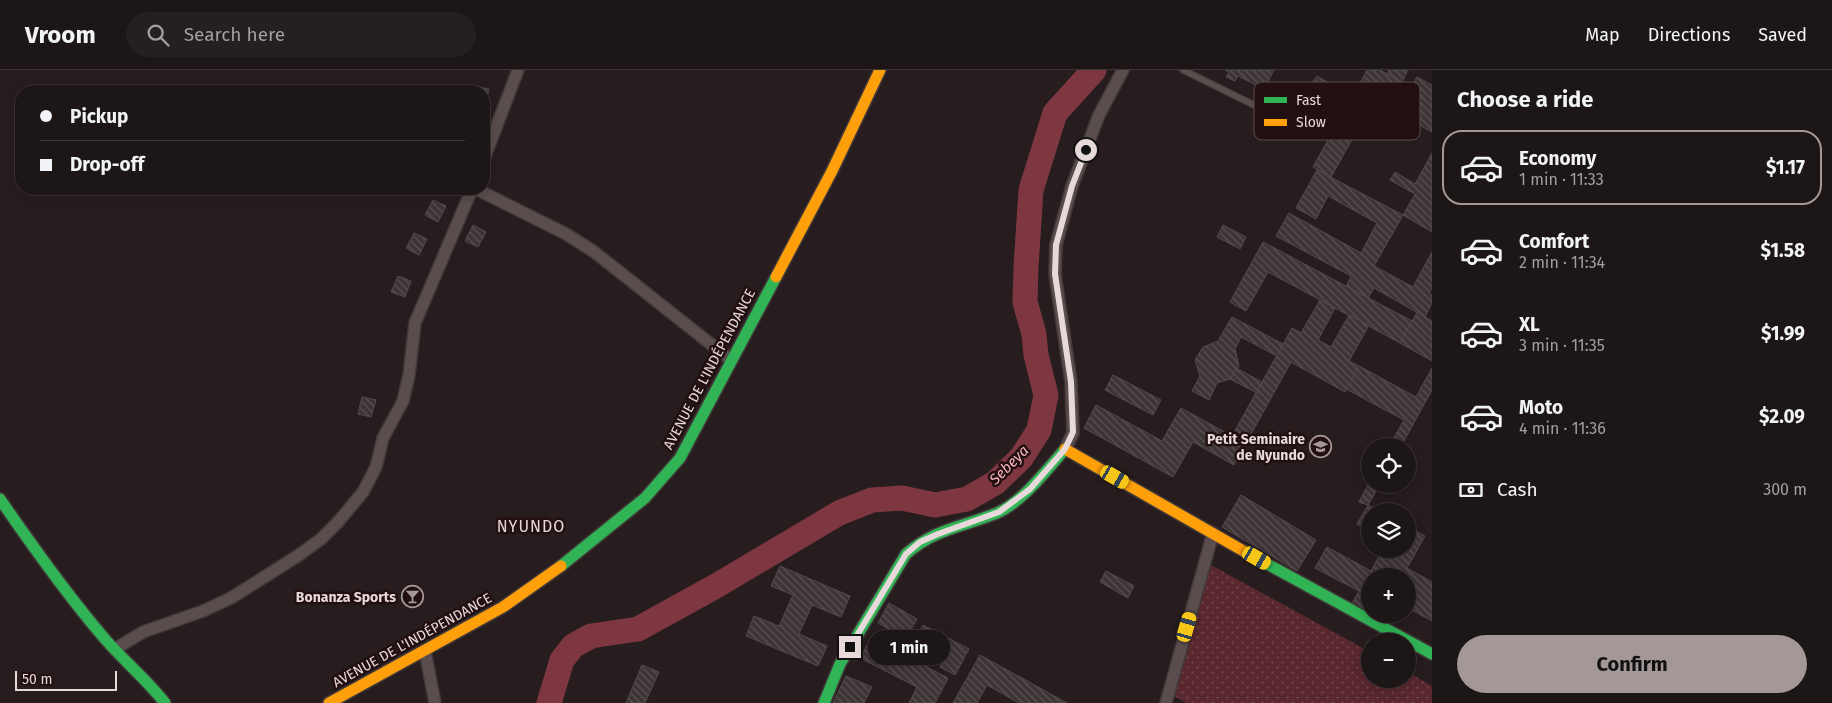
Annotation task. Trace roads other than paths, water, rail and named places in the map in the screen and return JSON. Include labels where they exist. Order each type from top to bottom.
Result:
[{"type":"main road","name":"AVENUE DE L'INDÉPENDANCE","points":[[328,703],[503,607],[573,557],[645,498],[680,458],[832,170],[880,70]]},
{"type":"main road","points":[[824,703],[840,664],[906,554],[920,542],[999,512],[1030,489],[1065,449],[1432,654]]},
{"type":"main road","points":[[0,499],[61,585],[115,649],[153,687],[165,703]]},
{"type":"street","points":[[490,143],[518,70]]},
{"type":"street","points":[[1065,449],[1073,432],[1071,382],[1055,274],[1056,245],[1072,186],[1096,124],[1123,70]]},
{"type":"street","points":[[115,649],[143,632],[203,611],[231,598],[274,571],[321,538],[338,522],[363,492],[376,467],[383,438],[403,401],[409,375],[415,323],[471,195]]},
{"type":"street","points":[[486,195],[566,234],[593,251],[731,360]]},
{"type":"street","points":[[1166,703],[1213,533]]},
{"type":"street","points":[[425,651],[435,703]]},
{"type":"lane","points":[[1184,70],[1254,105]]},
{"type":"waterway","name":"Sebeya","points":[[549,703],[562,660],[573,646],[591,636],[638,629],[716,586],[839,513],[872,500],[902,498],[935,505],[967,499],[995,483],[1021,458],[1039,430],[1046,395],[1036,355],[1034,334],[1025,302],[1031,190],[1055,113],[1094,70]]},
{"type":"place","name":"Petit Seminaire de Nyundo","points":[[1321,447]]},
{"type":"place","name":"Bonanza Sports","points":[[412,597]]},
{"type":"district","name":"NYUNDO","points":[[531,526]]}]
